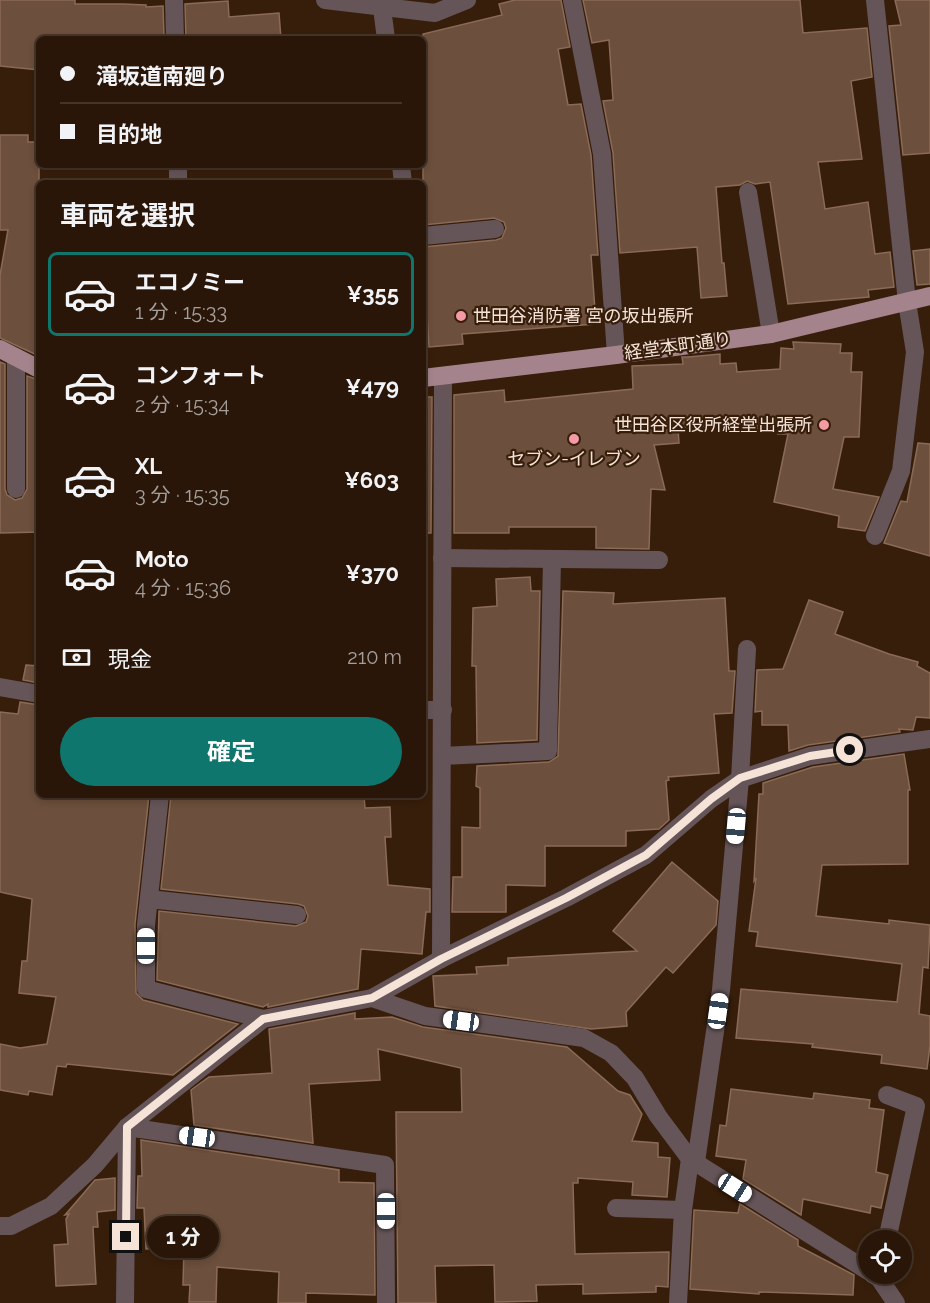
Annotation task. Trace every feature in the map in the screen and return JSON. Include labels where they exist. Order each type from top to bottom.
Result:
[{"type":"main road","name":"経堂本町通り","points":[[426,378],[771,334],[930,296]]},
{"type":"main road","points":[[8,353],[36,367]]},
{"type":"street","points":[[174,0],[175,36]]},
{"type":"street","points":[[325,0],[380,4],[435,13],[467,0]]},
{"type":"street","points":[[572,0],[602,154],[616,355]]},
{"type":"street","points":[[875,0],[907,302],[915,352],[900,471],[875,537]]},
{"type":"street","points":[[380,4],[385,36]]},
{"type":"street","points":[[748,192],[771,334]]},
{"type":"street","points":[[426,236],[495,229]]},
{"type":"street","points":[[8,353],[16,489]]},
{"type":"street","points":[[441,959],[443,376]]},
{"type":"street","points":[[442,558],[659,560]]},
{"type":"street","points":[[442,756],[548,751],[552,559]]},
{"type":"street","points":[[678,1303],[683,1210],[721,990],[740,778],[747,649]]},
{"type":"street","points":[[0,687],[36,693]]},
{"type":"street","points":[[426,710],[442,710]]},
{"type":"street","points":[[160,798],[146,925],[146,989],[263,1019],[372,998],[441,959],[566,898],[646,855],[711,799],[740,778],[810,756],[930,739]]},
{"type":"street","points":[[149,900],[297,915]]},
{"type":"street","points":[[372,998],[425,1016],[584,1038],[611,1053],[635,1078],[658,1116],[693,1161],[858,1263]]},
{"type":"street","points":[[0,1226],[11,1226],[51,1206],[95,1166],[127,1127],[263,1019]]},
{"type":"street","points":[[886,1095],[916,1106],[889,1230]]},
{"type":"street","points":[[125,1303],[127,1127]]},
{"type":"street","points":[[127,1127],[385,1165],[386,1303]]},
{"type":"street","points":[[616,1208],[683,1210]]},
{"type":"street","points":[[882,1284],[896,1303]]},
{"type":"building","points":[[0,0],[75,0],[75,4],[163,6],[164,36],[36,36],[36,70],[0,66]]},
{"type":"building","points":[[515,0],[561,0],[570,47],[558,49],[568,105],[581,104],[591,155],[598,255],[591,255],[596,324],[462,334],[463,344],[429,347],[426,247],[496,240],[502,238],[506,228],[504,222],[494,218],[426,225],[426,180],[423,180],[423,168],[426,168],[426,36],[423,34],[502,15],[499,4]]},
{"type":"building","points":[[583,0],[800,0],[803,33],[867,28],[872,77],[851,81],[862,159],[818,162],[825,209],[868,202],[875,254],[890,252],[894,287],[868,290],[869,297],[788,304],[770,182],[755,184],[747,181],[740,185],[716,187],[727,296],[701,298],[697,247],[620,253],[613,153],[603,101],[613,100],[609,40],[592,43]]},
{"type":"building","points":[[895,0],[930,0],[930,153],[903,155],[889,26],[901,25]]},
{"type":"building","points":[[228,1],[229,17],[279,13],[281,36],[186,36],[185,4]]},
{"type":"building","points":[[0,135],[28,135],[28,142],[36,142],[36,168],[39,168],[39,180],[36,180],[36,355],[0,338],[0,275],[8,230],[0,230]]},
{"type":"building","points":[[930,249],[930,284],[917,285],[913,251]]},
{"type":"building","points":[[793,342],[841,344],[840,353],[852,353],[851,372],[862,372],[859,437],[844,437],[833,489],[879,497],[865,531],[838,527],[839,516],[774,502],[788,434],[778,434],[778,427],[755,429],[755,423],[678,428],[679,443],[654,445],[665,490],[651,489],[649,549],[596,548],[596,527],[509,527],[509,533],[454,533],[454,395],[504,390],[505,402],[633,389],[632,366],[683,364],[682,357],[720,354],[720,364],[736,363],[737,372],[780,369],[781,348],[794,349]]},
{"type":"building","points":[[0,362],[5,364],[5,489],[7,495],[15,500],[22,498],[27,489],[27,376],[36,379],[36,532],[0,533]]},
{"type":"building","points":[[426,397],[432,397],[431,533],[426,533]]},
{"type":"building","points":[[918,443],[930,444],[930,556],[884,543],[901,501],[907,502]]},
{"type":"building","points":[[530,577],[531,591],[540,591],[537,740],[477,743],[476,666],[472,666],[473,608],[497,606],[496,579]]},
{"type":"building","points":[[563,591],[614,593],[613,604],[725,598],[729,671],[735,671],[732,713],[714,714],[719,773],[668,777],[669,780],[666,781],[669,820],[659,829],[626,831],[626,846],[545,846],[545,886],[506,885],[506,912],[452,912],[453,877],[462,877],[462,827],[480,828],[480,788],[476,786],[477,766],[549,762],[558,756]]},
{"type":"building","points":[[809,600],[843,612],[835,634],[918,662],[917,666],[930,673],[930,718],[916,717],[913,730],[899,729],[900,732],[808,745],[789,751],[788,725],[762,725],[762,711],[755,712],[757,670],[783,669]]},
{"type":"building","points":[[26,665],[36,666],[36,682],[23,680]]},
{"type":"building","points":[[20,702],[36,705],[36,798],[149,798],[135,924],[136,993],[143,1000],[238,1024],[173,1075],[67,1064],[66,1067],[57,1066],[52,1095],[29,1091],[28,1095],[0,1090],[0,1044],[20,1048],[47,1044],[56,997],[19,993],[22,961],[27,961],[32,899],[0,892],[0,712],[18,714]]},
{"type":"building","points":[[904,754],[910,790],[908,790],[908,864],[822,865],[816,916],[889,924],[889,920],[930,925],[928,968],[923,967],[919,1014],[930,1016],[927,1069],[881,1063],[882,1055],[812,1047],[813,1044],[736,1038],[741,989],[897,1002],[902,964],[756,946],[758,932],[749,931],[756,878],[754,881],[759,794],[763,794],[763,783],[813,767]]},
{"type":"building","points":[[171,798],[364,798],[365,808],[390,807],[391,837],[385,837],[388,885],[430,889],[430,912],[426,912],[422,954],[361,949],[358,989],[268,1007],[268,1004],[263,1007],[157,980],[159,911],[296,926],[306,922],[308,916],[304,906],[161,889]]},
{"type":"building","points":[[672,862],[718,901],[716,925],[673,973],[666,967],[626,1012],[627,1026],[591,1029],[435,1006],[433,976],[477,974],[476,967],[508,965],[508,958],[637,951],[613,931]]},
{"type":"building","points":[[355,1013],[355,1019],[392,1017],[423,1027],[567,1047],[618,1091],[630,1095],[642,1114],[632,1141],[658,1143],[658,1157],[670,1158],[667,1197],[632,1195],[633,1182],[578,1178],[578,1183],[573,1183],[575,1254],[669,1252],[668,1287],[656,1286],[656,1292],[583,1294],[583,1284],[536,1285],[537,1301],[495,1302],[494,1265],[435,1266],[436,1303],[398,1303],[396,1112],[462,1112],[461,1068],[378,1049],[380,1080],[309,1084],[313,1143],[194,1125],[191,1090],[209,1077],[272,1073],[269,1029]]},
{"type":"building","points":[[731,1089],[813,1099],[814,1093],[870,1100],[869,1108],[884,1110],[876,1172],[888,1175],[881,1208],[871,1206],[870,1213],[803,1199],[801,1215],[743,1179],[746,1160],[716,1156],[720,1125],[726,1126]]},
{"type":"building","points":[[141,1140],[339,1170],[339,1182],[374,1183],[375,1295],[306,1293],[306,1303],[278,1303],[279,1272],[217,1267],[216,1302],[189,1302],[190,1285],[183,1285],[184,1247],[146,1249],[144,1208],[137,1208],[138,1176],[142,1176]]},
{"type":"building","points":[[115,1178],[115,1210],[97,1212],[98,1227],[93,1227],[96,1284],[56,1286],[54,1245],[68,1244],[66,1219],[69,1214],[65,1215],[95,1180]]},
{"type":"building","points":[[740,1204],[798,1240],[798,1246],[854,1275],[853,1295],[759,1292],[759,1294],[690,1289],[694,1210],[738,1213]]},
{"type":"place","name":"世田谷消防署 宮の坂出張所","points":[[461,316]]},
{"type":"place","name":"世田谷区役所経堂出張所","points":[[824,425]]},
{"type":"place","name":"セブン-イレブン","points":[[574,439]]},
{"type":"route","points":[[126,1237],[127,1127],[263,1019],[372,998],[441,959],[566,898],[646,855],[711,799],[740,778],[810,756],[850,750]]}]
